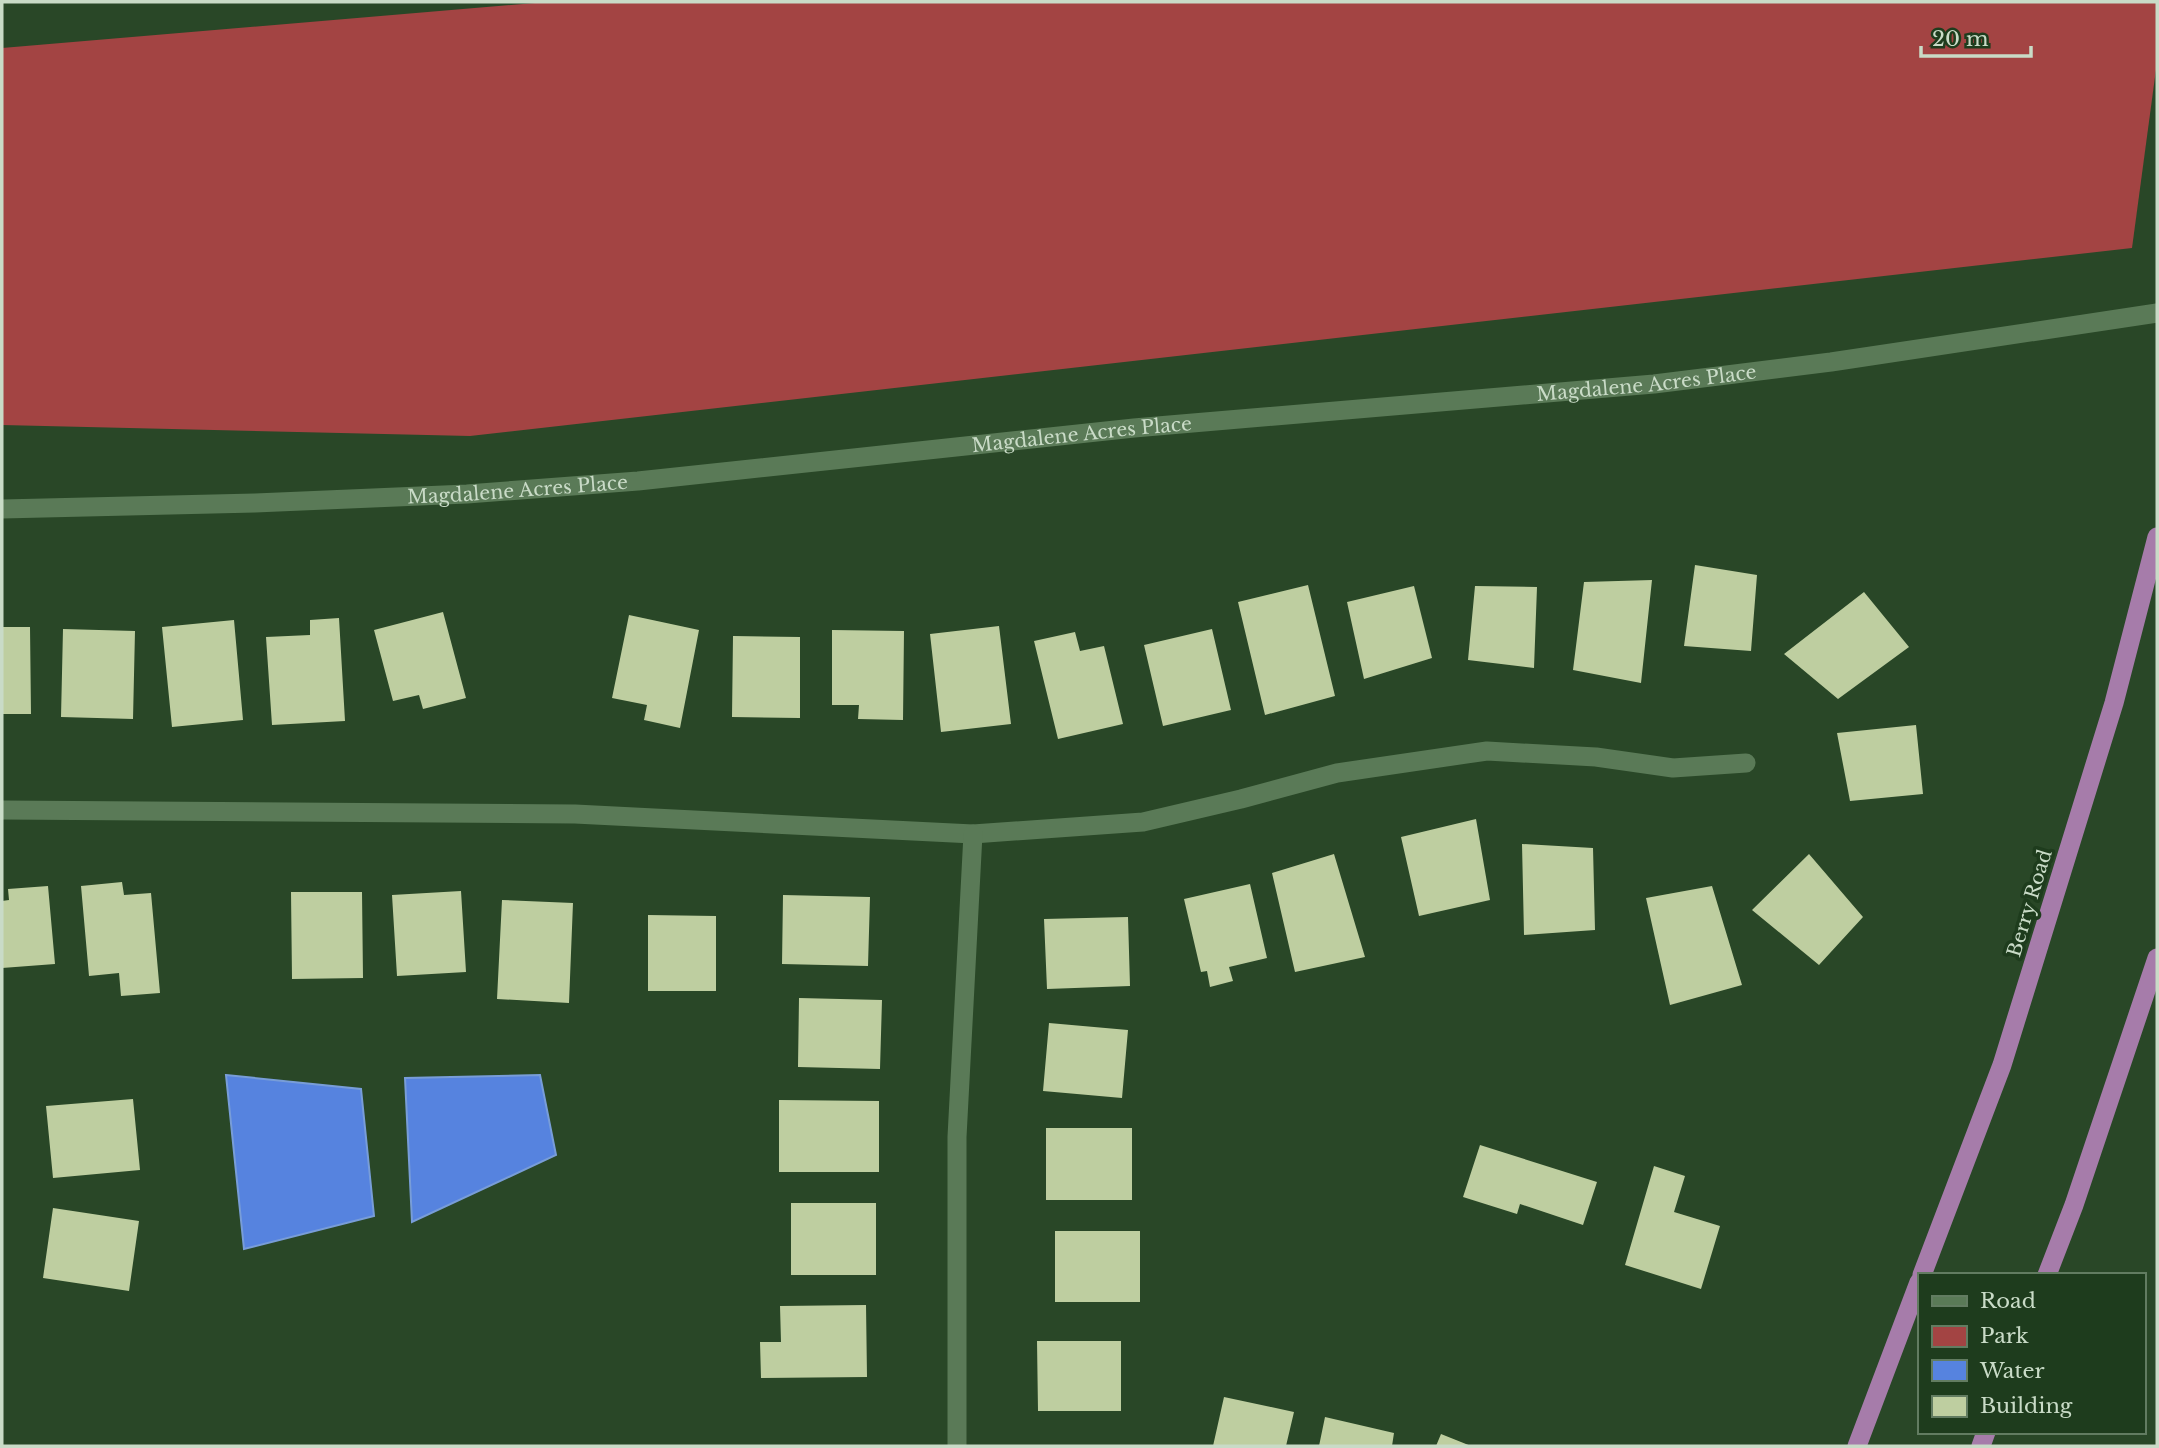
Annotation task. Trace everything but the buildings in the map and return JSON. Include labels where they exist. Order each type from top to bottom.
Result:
[{"type":"highway","name":"Berry Road","points":[[1923,1273],[2006,1052],[2115,703],[2157,537]]},
{"type":"highway","points":[[2048,1273],[2157,958]]},
{"type":"highway","points":[[1857,1446],[1918,1285]]},
{"type":"street","name":"Magdalene Acres Place","points":[[2,509],[255,503],[467,494],[638,481],[1134,428],[1654,384],[1831,362],[2157,313]]},
{"type":"street","points":[[2,810],[575,814],[974,834],[1143,821],[1241,799],[1337,773],[1487,751],[1596,757],[1673,768],[1746,763]]},
{"type":"street","points":[[957,1446],[957,1137],[974,834]]},
{"type":"green space","points":[[547,2],[2157,2],[2157,62],[2132,248],[470,436],[2,425],[2,48]]},
{"type":"water","points":[[226,1075],[361,1089],[374,1216],[244,1249]]},
{"type":"water","points":[[540,1075],[556,1155],[412,1222],[405,1078]]}]
